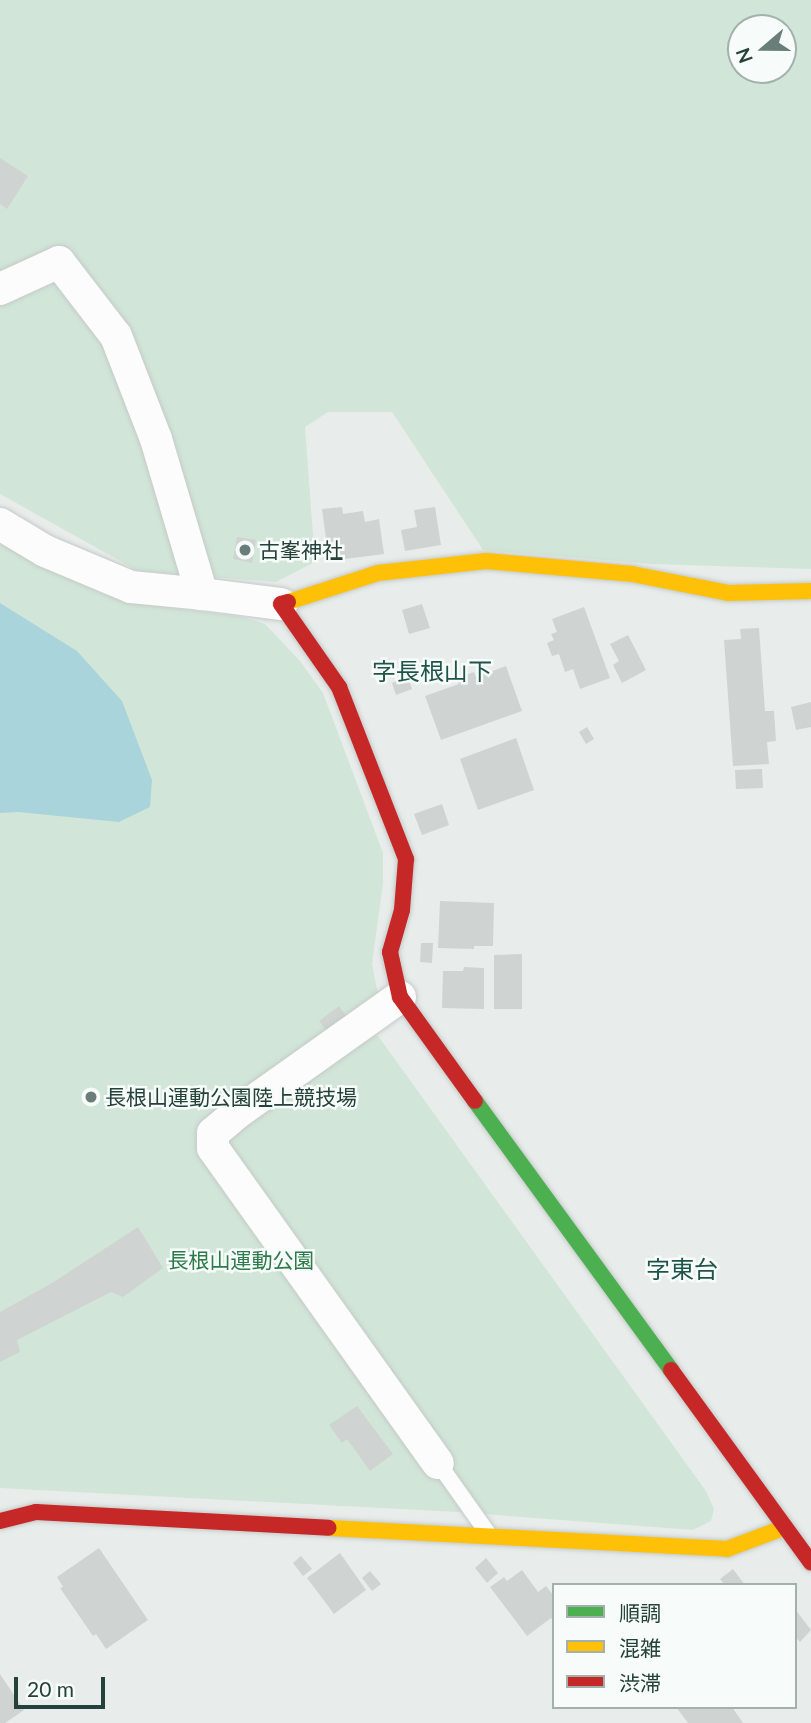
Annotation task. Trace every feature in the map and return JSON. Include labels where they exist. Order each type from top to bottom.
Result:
[{"type":"street","points":[[0,289],[59,262],[116,336],[156,439],[202,594]]},
{"type":"street","points":[[0,524],[45,551],[131,587],[281,604],[379,573],[486,561],[632,574],[729,593],[811,591]]},
{"type":"street","points":[[281,604],[338,687],[405,859],[402,910],[390,952],[400,997],[811,1563]]},
{"type":"street","points":[[400,997],[237,1113],[214,1133],[213,1148],[438,1463]]},
{"type":"street","points":[[0,1521],[36,1512],[488,1534],[727,1549],[783,1528]]},
{"type":"lane","points":[[438,1463],[488,1534]]},
{"type":"green space","points":[[0,0],[811,0],[811,569],[652,564],[483,550],[392,412],[328,412],[305,427],[315,562],[276,582],[138,571],[0,494]]},
{"type":"green space","name":"長根山運動公園","points":[[0,542],[103,594],[165,607],[243,617],[265,624],[300,661],[323,693],[383,853],[383,883],[372,964],[378,994],[376,1033],[706,1491],[714,1509],[711,1521],[693,1530],[457,1512],[0,1488]]},
{"type":"water","points":[[0,603],[77,651],[122,701],[152,780],[150,807],[119,822],[18,812],[0,813]]},
{"type":"building","points":[[0,158],[28,176],[7,209],[0,204]]},
{"type":"building","points":[[342,507],[343,514],[363,511],[365,522],[379,519],[384,554],[329,561],[322,509]]},
{"type":"building","points":[[435,507],[441,545],[405,551],[401,530],[417,527],[414,510]]},
{"type":"building","name":"古峯神社","points":[[237,537],[256,540],[252,563],[233,559]]},
{"type":"building","points":[[422,604],[430,628],[409,634],[402,610]]},
{"type":"building","points":[[584,607],[610,678],[580,689],[573,669],[565,672],[559,654],[552,656],[547,643],[554,640],[551,634],[557,632],[552,619]]},
{"type":"building","points":[[759,628],[765,711],[774,711],[776,741],[767,742],[769,764],[733,766],[724,640],[741,639],[740,629]]},
{"type":"building","points":[[628,635],[646,670],[622,683],[613,665],[619,661],[610,644]]},
{"type":"building","points":[[506,666],[522,711],[441,740],[425,696],[459,684],[456,678],[474,672],[476,677]]},
{"type":"building","points":[[408,677],[412,689],[396,695],[392,683]]},
{"type":"building","points":[[811,702],[811,727],[796,730],[791,707]]},
{"type":"building","points":[[587,727],[594,739],[586,744],[579,732]]},
{"type":"building","points":[[516,738],[534,790],[478,810],[460,759]]},
{"type":"building","points":[[762,769],[763,788],[736,789],[735,770]]},
{"type":"building","points":[[442,804],[449,825],[422,835],[414,814]]},
{"type":"building","points":[[440,901],[494,903],[493,946],[474,946],[474,949],[438,948]]},
{"type":"building","points":[[421,943],[433,943],[432,963],[420,962]]},
{"type":"building","points":[[522,954],[522,1009],[494,1009],[494,955]]},
{"type":"building","points":[[464,967],[484,968],[484,1009],[442,1008],[443,971],[463,971]]},
{"type":"building","points":[[339,1006],[347,1017],[327,1032],[319,1021]]},
{"type":"building","points":[[138,1227],[163,1268],[123,1297],[111,1292],[17,1340],[20,1352],[0,1362],[0,1312],[52,1283]]},
{"type":"building","points":[[357,1406],[393,1454],[370,1471],[347,1439],[342,1443],[329,1425]]},
{"type":"building","points":[[99,1548],[148,1620],[106,1649],[96,1634],[93,1636],[60,1588],[63,1587],[57,1577]]},
{"type":"building","points":[[340,1553],[366,1590],[334,1614],[307,1578]]},
{"type":"building","points":[[301,1556],[312,1569],[303,1576],[293,1563]]},
{"type":"building","points":[[486,1558],[498,1573],[487,1583],[475,1568]]},
{"type":"building","points":[[733,1569],[744,1583],[723,1583],[720,1579]]},
{"type":"building","points":[[522,1570],[538,1592],[546,1586],[552,1594],[552,1619],[527,1636],[490,1587],[504,1577],[507,1581]]},
{"type":"building","points":[[370,1571],[381,1584],[372,1591],[362,1578]]},
{"type":"building","points":[[797,1612],[811,1630],[800,1642],[797,1638]]},
{"type":"building","points":[[0,1674],[24,1710],[5,1723],[0,1723]]},
{"type":"building","points":[[678,1709],[733,1709],[743,1723],[688,1723]]},
{"type":"traffic: fast","points":[[475,1101],[671,1370]]},
{"type":"traffic: slow","points":[[288,602],[378,573],[486,561],[632,574],[729,593],[811,591]]},
{"type":"traffic: slow","points":[[329,1528],[727,1549],[783,1528]]},
{"type":"traffic: jam","points":[[288,602],[281,604],[339,687],[406,859],[402,910],[390,952],[400,997],[475,1101]]},
{"type":"traffic: jam","points":[[671,1370],[811,1563]]},
{"type":"traffic: jam","points":[[0,1521],[36,1512],[329,1528]]},
{"type":"place","name":"古峯神社","points":[[245,550]]},
{"type":"place","name":"長根山運動公園陸上競技場","points":[[91,1097]]},
{"type":"district","name":"字長根山下","points":[[432,671]]},
{"type":"district","name":"字東台","points":[[682,1269]]}]
